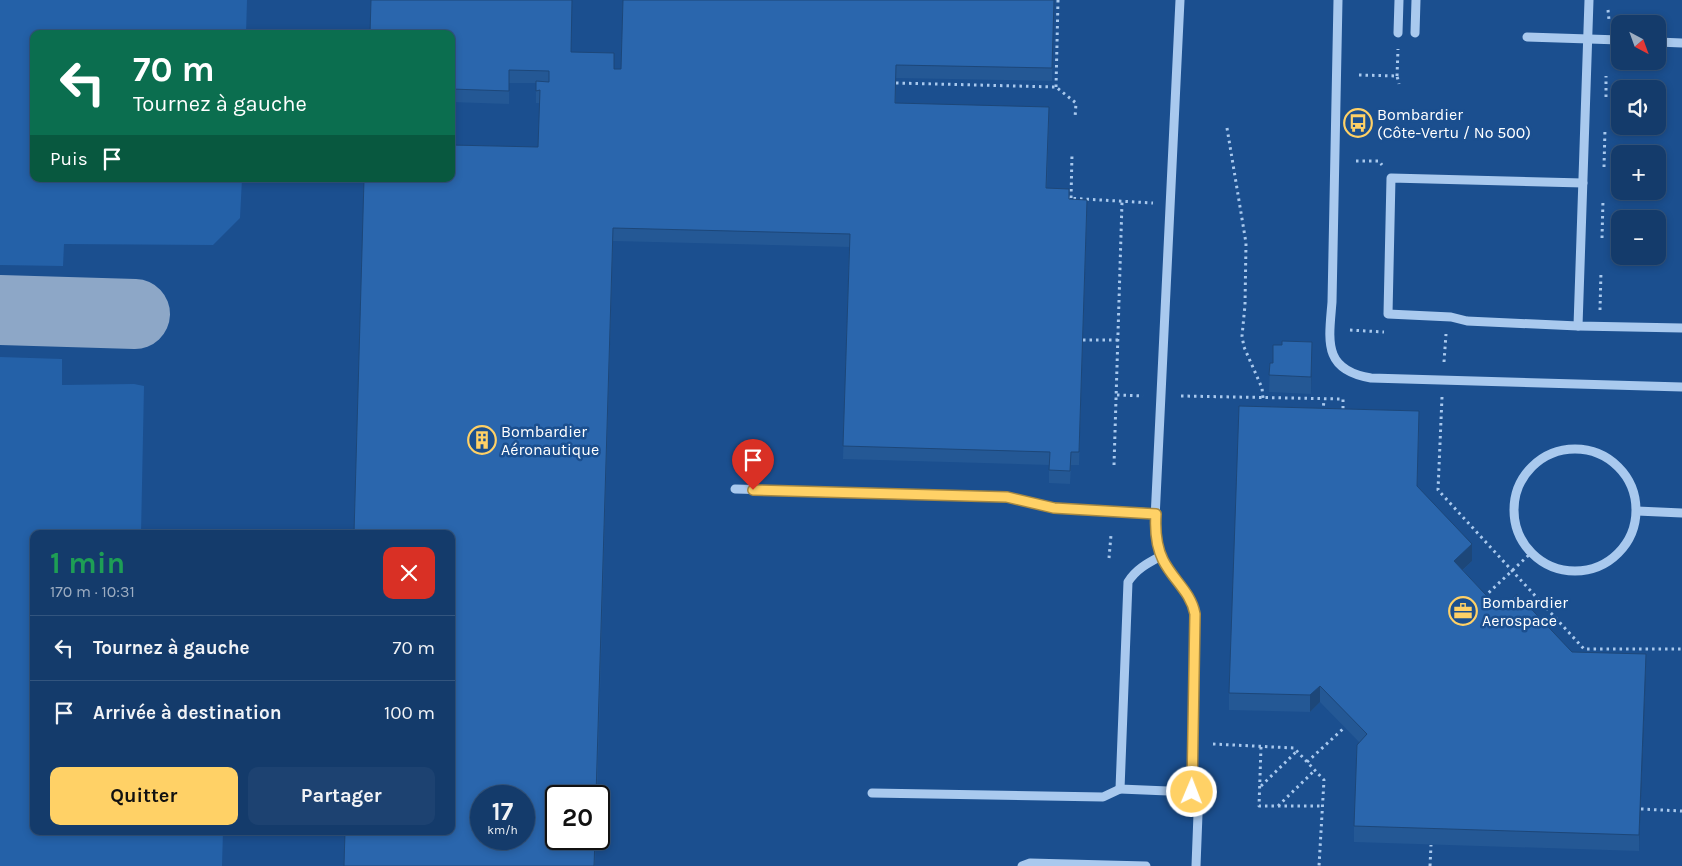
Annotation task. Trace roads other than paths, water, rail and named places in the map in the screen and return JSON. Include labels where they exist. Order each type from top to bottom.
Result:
[{"type":"lane","points":[[1180,0],[1156,536],[1161,556],[1194,604],[1192,792],[1198,814],[1196,866]]},
{"type":"lane","points":[[1338,0],[1330,340],[1333,355],[1341,364],[1355,374],[1371,378],[1682,387]]},
{"type":"lane","points":[[1398,33],[1399,0]]},
{"type":"lane","points":[[1414,33],[1416,0]]},
{"type":"lane","points":[[1578,326],[1589,0]]},
{"type":"lane","points":[[1527,37],[1611,40]]},
{"type":"lane","points":[[1666,42],[1682,43]]},
{"type":"lane","points":[[1582,183],[1391,178],[1388,314],[1578,326],[1682,328]]},
{"type":"lane","points":[[1572,449],[1592,450],[1610,459],[1625,473],[1634,491],[1637,511],[1633,532],[1623,549],[1608,563],[1589,571],[1568,572],[1548,566],[1530,553],[1520,538],[1514,518],[1514,498],[1522,480],[1530,469],[1552,453],[1572,449]]},
{"type":"lane","points":[[735,489],[1007,497],[1054,508],[1156,514]]},
{"type":"lane","points":[[1637,511],[1682,512]]},
{"type":"lane","points":[[1120,789],[1128,582],[1132,575],[1140,568],[1161,556]]},
{"type":"lane","points":[[872,793],[1103,797],[1120,789],[1192,792]]},
{"type":"lane","points":[[1022,866],[1030,863],[1146,866]]},
{"type":"place","name":"Bombardier (Côte-Vertu / No 500)","points":[[1358,123]]},
{"type":"place","name":"Bombardier Aéronautique","points":[[482,440]]},
{"type":"place","name":"Bombardier Aerospace","points":[[1463,611]]}]
